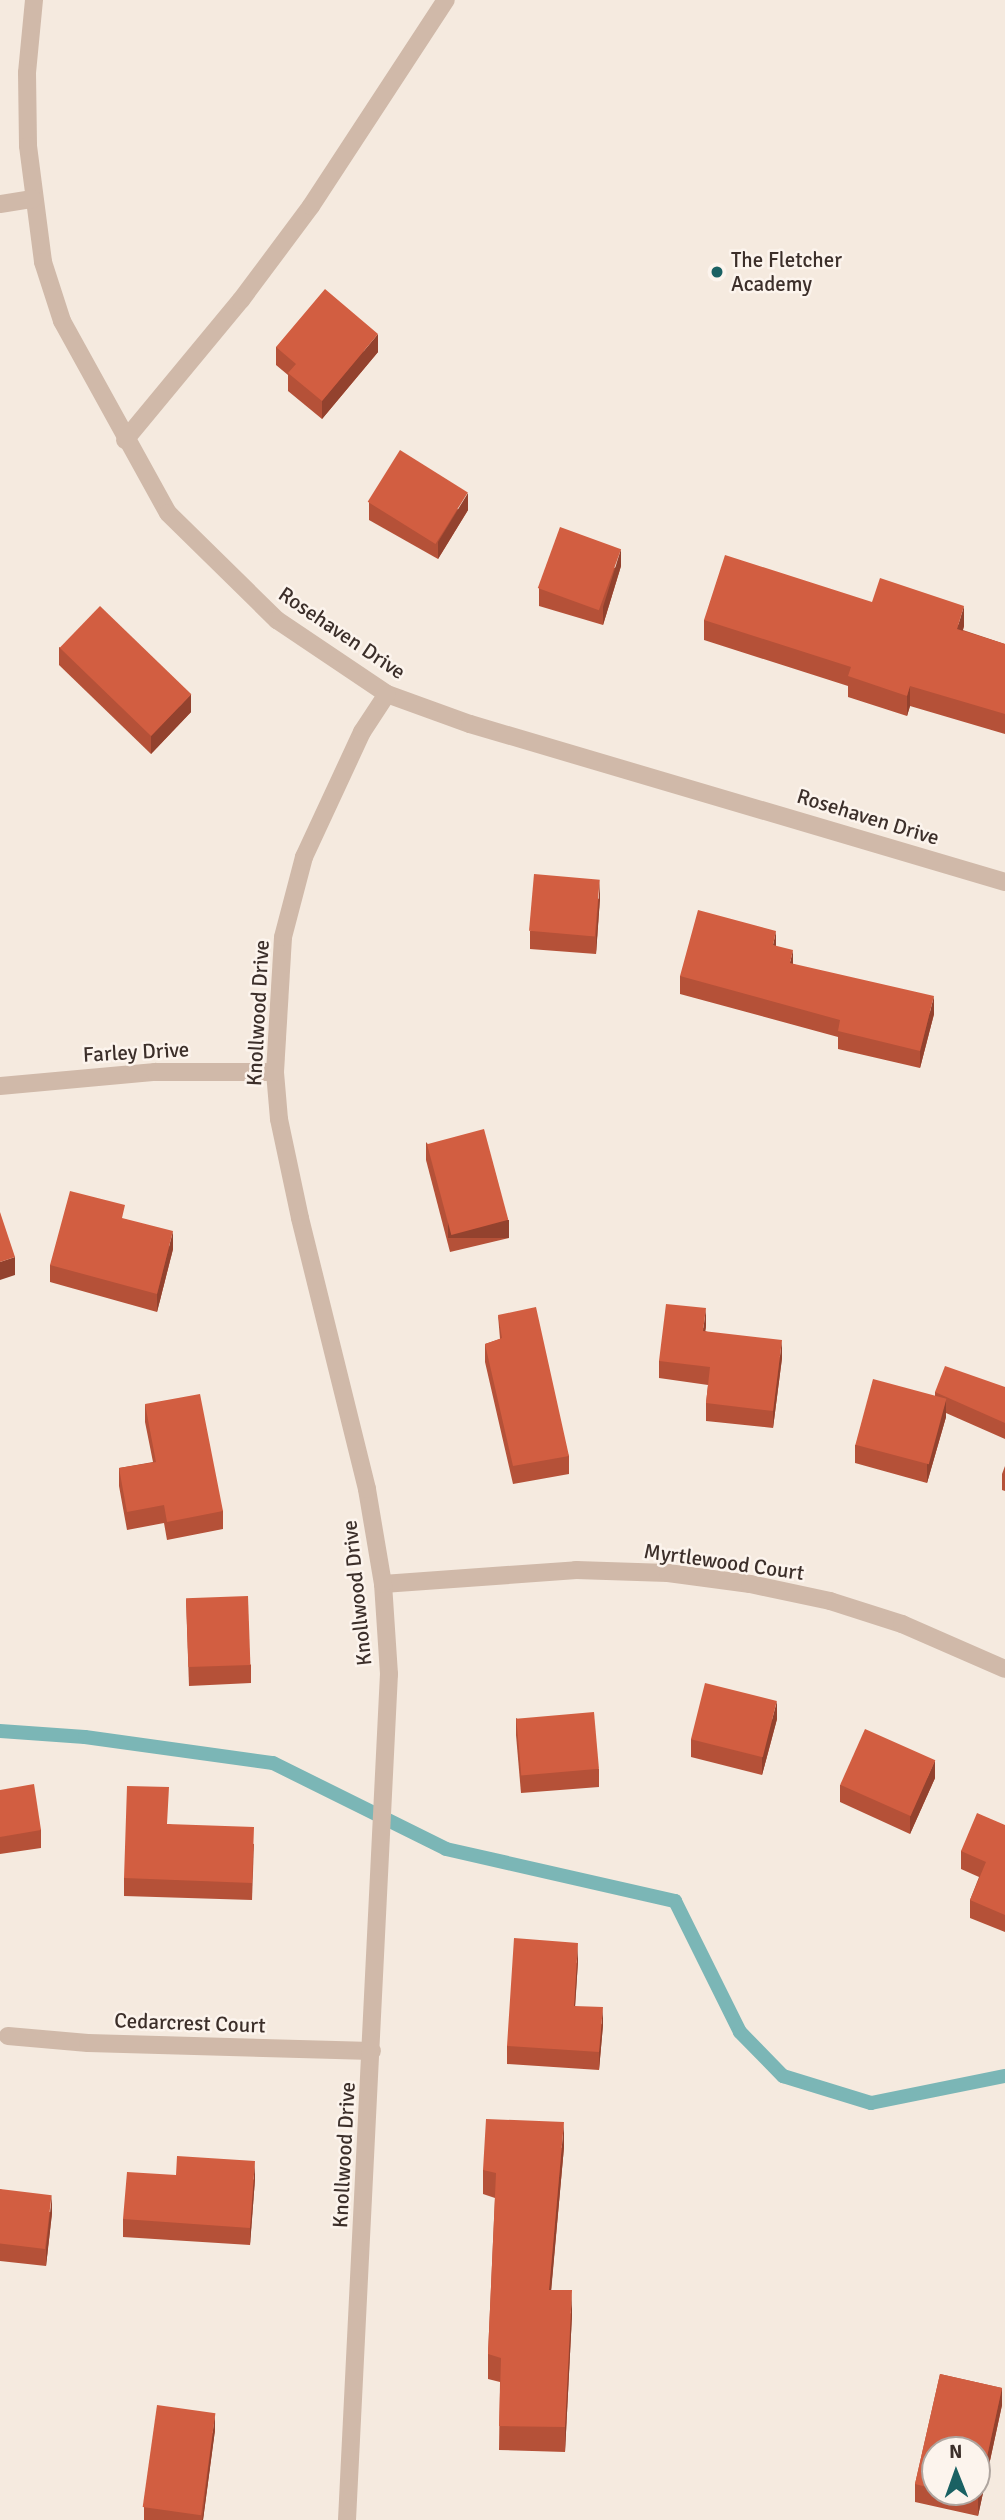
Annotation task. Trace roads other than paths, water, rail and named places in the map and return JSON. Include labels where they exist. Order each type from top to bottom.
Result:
[{"type":"street","name":"Rosehaven Drive","points":[[34,0],[27,73],[33,199],[43,262],[62,321],[125,440],[168,513],[222,570],[276,620],[387,694],[470,724],[1005,882]]},
{"type":"street","points":[[125,440],[242,300],[311,206],[446,0]]},
{"type":"street","points":[[0,204],[33,199]]},
{"type":"street","name":"Knollwood Drive","points":[[347,2520],[389,1674],[383,1584],[365,1476],[279,1119],[275,1072],[283,937],[304,857],[362,732],[387,694]]},
{"type":"street","name":"Farley Drive","points":[[0,1086],[155,1072],[275,1072]]},
{"type":"street","name":"Myrtlewood Court","points":[[383,1584],[576,1570],[668,1573],[750,1584],[830,1601],[902,1624],[1005,1668]]},
{"type":"street","name":"Cedarcrest Court","points":[[8,2036],[88,2043],[372,2051]]},
{"type":"waterway","points":[[0,1731],[85,1737],[273,1763],[446,1849],[675,1901],[740,2032],[783,2076],[871,2103],[1005,2076]]},
{"type":"place","name":"The Fletcher Academy","points":[[717,272]]}]
